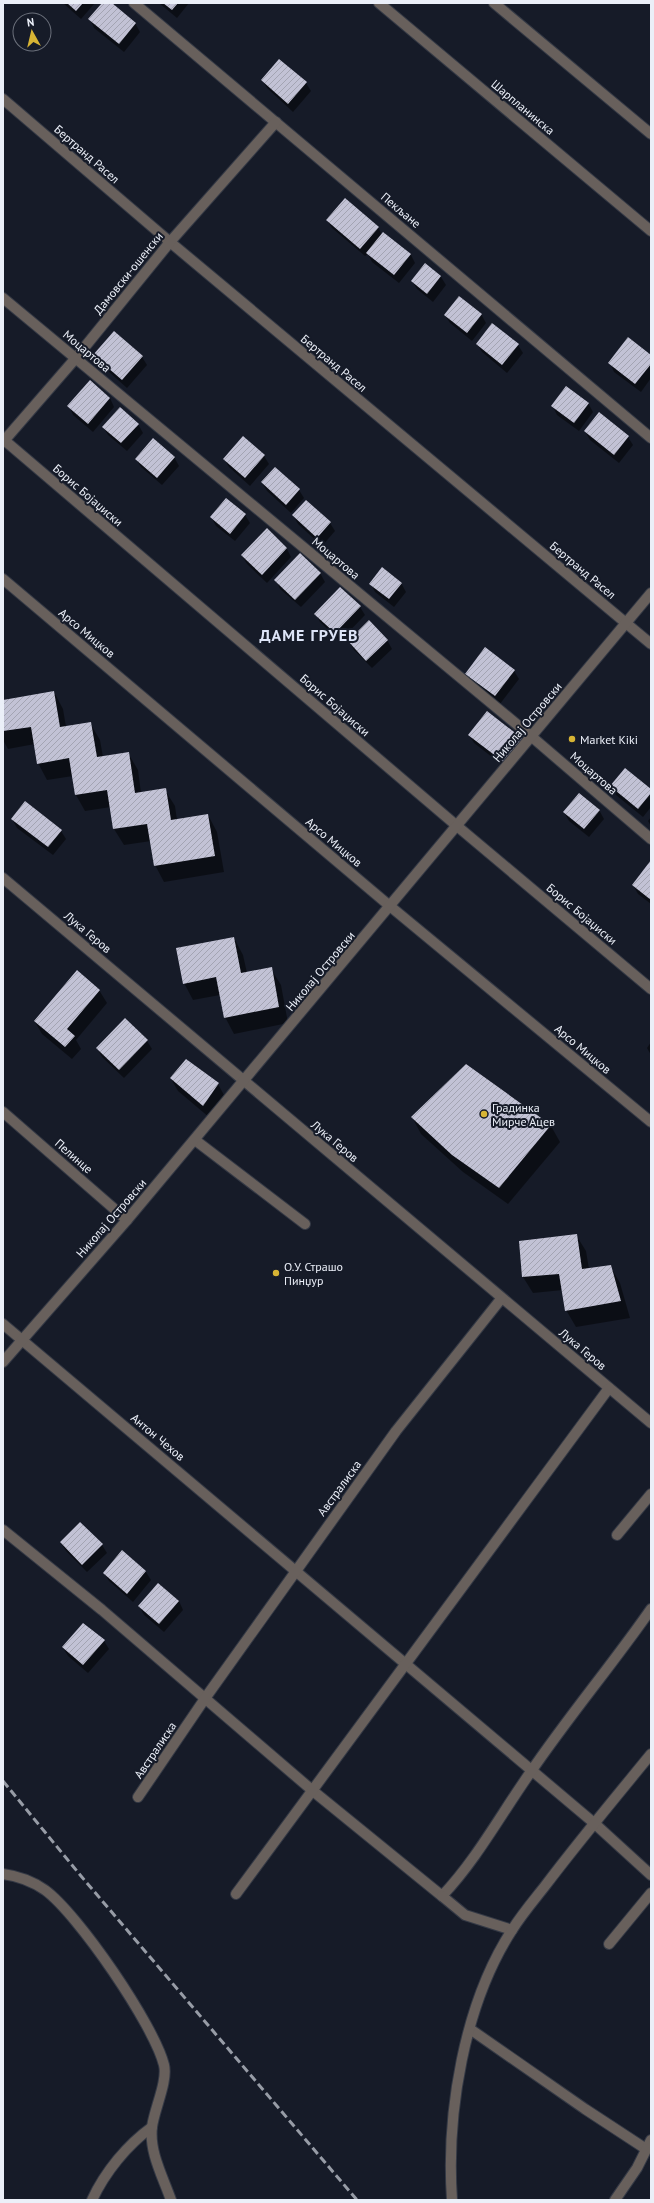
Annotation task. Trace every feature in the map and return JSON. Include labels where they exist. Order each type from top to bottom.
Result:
[{"type":"street","name":"Пекљане","points":[[134,3],[651,438]]},
{"type":"street","name":"Шарпланинска","points":[[379,3],[651,231]]},
{"type":"street","points":[[494,3],[651,134]]},
{"type":"street","name":"Бертранд Расел","points":[[3,99],[170,242],[651,644]]},
{"type":"street","name":"Дамовски-ошенски","points":[[4,440],[75,359],[170,242],[276,122]]},
{"type":"street","name":"Моцартова","points":[[3,298],[532,738],[651,839]]},
{"type":"street","name":"Борис Бојаџиски","points":[[4,440],[456,826],[651,989]]},
{"type":"street","name":"Арсо Мицков","points":[[3,579],[391,907],[651,1122]]},
{"type":"street","name":"Николај Островски","points":[[3,1362],[128,1220],[391,907],[456,826],[532,738],[651,593]]},
{"type":"street","name":"Лука Геров","points":[[3,878],[501,1299],[651,1423]]},
{"type":"street","name":"Пелинце","points":[[3,1112],[128,1220]]},
{"type":"street","points":[[195,1140],[305,1224]]},
{"type":"street","name":"Австралиска","points":[[138,1797],[206,1697],[396,1431],[501,1299]]},
{"type":"street","name":"Антон Чехов","points":[[3,1324],[594,1823],[651,1875]]},
{"type":"street","points":[[236,1894],[609,1388]]},
{"type":"street","points":[[617,1535],[651,1494]]},
{"type":"street","points":[[3,1530],[206,1697],[313,1791],[442,1896],[465,1914],[512,1930]]},
{"type":"street","points":[[442,1896],[462,1875],[531,1771],[615,1661],[651,1609]]},
{"type":"street","points":[[452,2200],[453,2124],[457,2086],[470,2029],[487,1978],[512,1930],[594,1823],[651,1754]]},
{"type":"street","points":[[3,1874],[19,1876],[45,1891],[74,1918],[146,2022],[165,2066],[160,2098],[152,2127],[154,2154],[171,2200]]},
{"type":"street","points":[[609,1944],[651,1892]]},
{"type":"street","points":[[470,2029],[585,2109],[649,2144],[637,2168],[615,2200]]},
{"type":"street","points":[[92,2200],[100,2184],[135,2139],[152,2127]]},
{"type":"building","points":[[67,3],[83,3],[76,11]]},
{"type":"building","points":[[102,3],[112,3],[136,23],[119,44],[88,19]]},
{"type":"building","points":[[163,3],[178,3],[172,10]]},
{"type":"building","points":[[279,59],[307,82],[288,104],[261,80]]},
{"type":"building","points":[[345,198],[379,227],[360,249],[326,220]]},
{"type":"building","points":[[383,232],[411,254],[394,275],[366,253]]},
{"type":"building","points":[[425,263],[441,276],[427,294],[411,281]]},
{"type":"building","points":[[459,296],[482,314],[467,333],[444,315]]},
{"type":"building","points":[[492,323],[519,344],[502,365],[476,344]]},
{"type":"building","points":[[114,331],[143,356],[122,380],[93,355]]},
{"type":"building","points":[[628,337],[651,355],[651,364],[635,384],[608,363]]},
{"type":"building","points":[[90,380],[110,398],[88,424],[67,406]]},
{"type":"building","points":[[566,386],[589,403],[574,423],[551,406]]},
{"type":"building","points":[[120,407],[139,424],[121,443],[102,427]]},
{"type":"building","points":[[599,412],[629,436],[614,455],[584,431]]},
{"type":"building","points":[[243,436],[265,455],[245,478],[223,459]]},
{"type":"building","points":[[153,438],[175,457],[157,478],[135,459]]},
{"type":"building","points":[[275,467],[300,489],[286,505],[261,482]]},
{"type":"building","points":[[226,498],[246,514],[230,534],[210,517]]},
{"type":"building","points":[[306,500],[331,522],[317,538],[292,515]]},
{"type":"building","points":[[267,528],[287,548],[262,575],[241,555]]},
{"type":"building","points":[[300,553],[321,573],[295,600],[274,580]]},
{"type":"building","points":[[382,567],[402,583],[389,599],[369,584]]},
{"type":"building","points":[[340,587],[361,606],[335,633],[314,614]]},
{"type":"building","points":[[369,620],[388,640],[366,661],[348,641]]},
{"type":"building","points":[[485,647],[515,670],[495,696],[465,674]]},
{"type":"building","points":[[54,691],[60,727],[91,722],[97,757],[129,752],[135,793],[166,788],[171,820],[208,814],[215,856],[154,866],[147,824],[113,829],[107,790],[75,795],[69,758],[37,764],[31,727],[3,731],[3,700]]},
{"type":"building","points":[[487,711],[523,739],[505,763],[468,735]]},
{"type":"building","points":[[625,768],[651,789],[651,793],[638,809],[610,786]]},
{"type":"building","points":[[579,793],[600,810],[584,829],[563,812]]},
{"type":"building","points":[[25,801],[62,830],[48,847],[11,819]]},
{"type":"building","points":[[651,860],[651,900],[632,885]]},
{"type":"building","points":[[234,937],[241,973],[272,967],[279,1007],[224,1018],[216,977],[183,984],[176,948]]},
{"type":"building","points":[[77,970],[100,990],[67,1029],[75,1036],[65,1047],[34,1021]]},
{"type":"building","points":[[125,1018],[148,1040],[119,1070],[96,1048]]},
{"type":"building","points":[[186,1059],[219,1083],[203,1106],[170,1078]]},
{"type":"building","name":"Градинка Мирче Ацев","points":[[466,1064],[551,1125],[499,1188],[452,1155],[411,1117]]},
{"type":"building","points":[[577,1234],[582,1269],[611,1265],[621,1301],[565,1311],[559,1274],[522,1277],[519,1241]]},
{"type":"building","points":[[80,1522],[103,1544],[82,1565],[60,1542]]},
{"type":"building","points":[[122,1550],[146,1571],[127,1594],[103,1573]]},
{"type":"building","points":[[158,1583],[179,1601],[159,1624],[138,1606]]},
{"type":"building","points":[[83,1623],[105,1640],[83,1665],[62,1647]]},
{"type":"railway","points":[[3,1781],[81,1876],[357,2200]]},
{"type":"place","name":"Market Kiki","points":[[572,739]]},
{"type":"place","name":"Градинка Мирче Ацев","points":[[484,1114]]},
{"type":"place","name":"О.У. Страшо Пинџур","points":[[276,1273]]},
{"type":"district","name":"ДАМЕ ГРУЕВ","points":[[309,635]]}]
